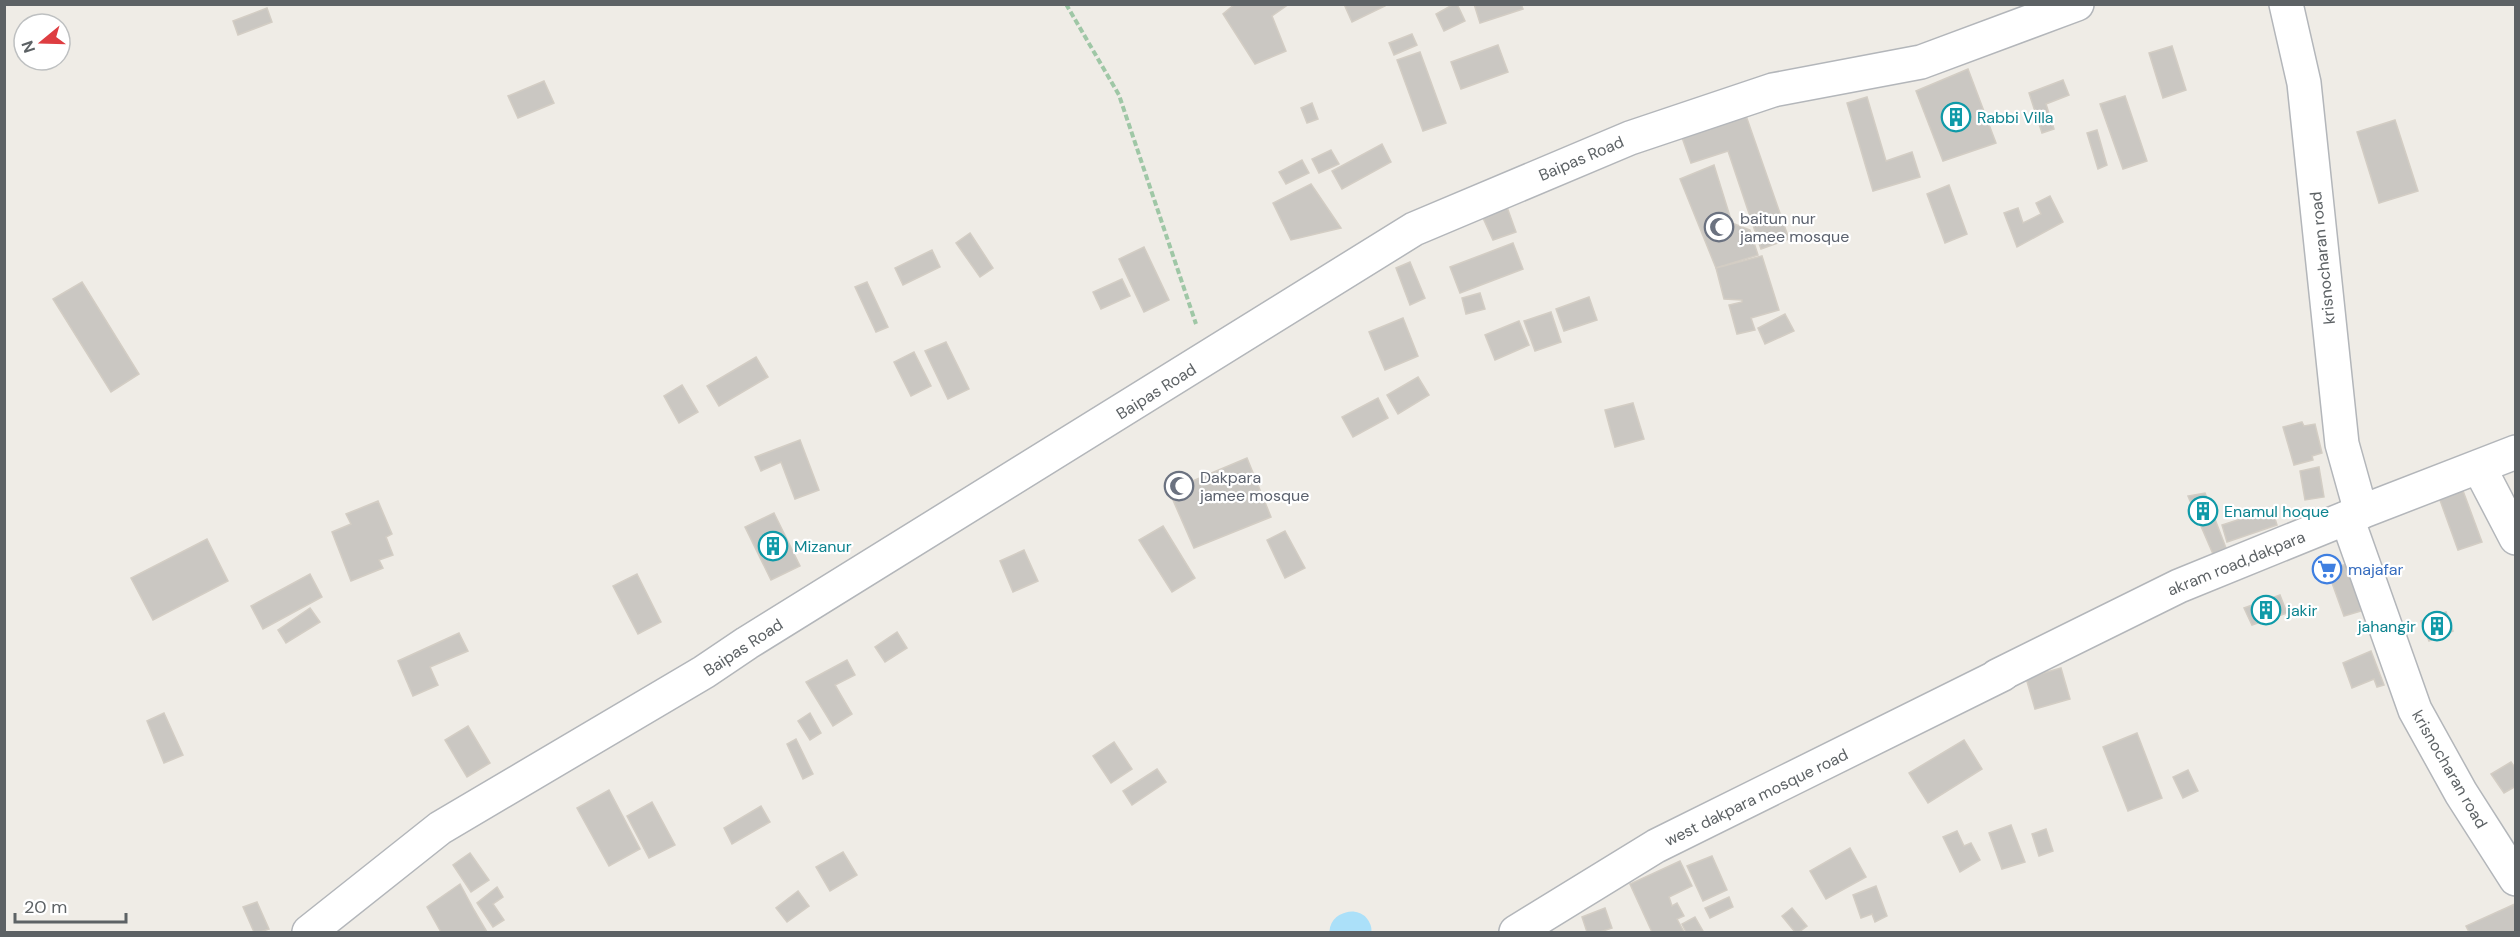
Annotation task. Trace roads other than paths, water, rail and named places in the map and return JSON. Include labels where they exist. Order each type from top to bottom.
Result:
[{"type":"street","name":"Baipas Road","points":[[309,933],[440,828],[704,672],[747,643],[1208,359],[1414,229],[1630,138],[1773,90],[1921,62],[2077,4]]},
{"type":"street","name":"krisnocharan road","points":[[2286,4],[2304,83],[2342,444],[2354,515],[2415,710],[2461,793],[2516,879]]},
{"type":"street","name":"akram road,dakpara","points":[[2000,675],[2171,590],[2354,515],[2516,453]]},
{"type":"street","points":[[2479,467],[2516,538]]},
{"type":"street","name":"west dakpara mosque road","points":[[1516,933],[1656,846],[2000,675]]},
{"type":"place","name":"Rabbi Villa","points":[[1956,117]]},
{"type":"place","name":"baitun nur jamee mosque","points":[[1719,227]]},
{"type":"place","name":"Dakpara jamee mosque","points":[[1179,486]]},
{"type":"place","name":"Enamul hoque","points":[[2203,511]]},
{"type":"place","name":"Mizanur","points":[[773,546]]},
{"type":"place","name":"majafar","points":[[2327,569]]},
{"type":"place","name":"jakir","points":[[2266,610]]},
{"type":"place","name":"jahangir","points":[[2437,626]]}]
